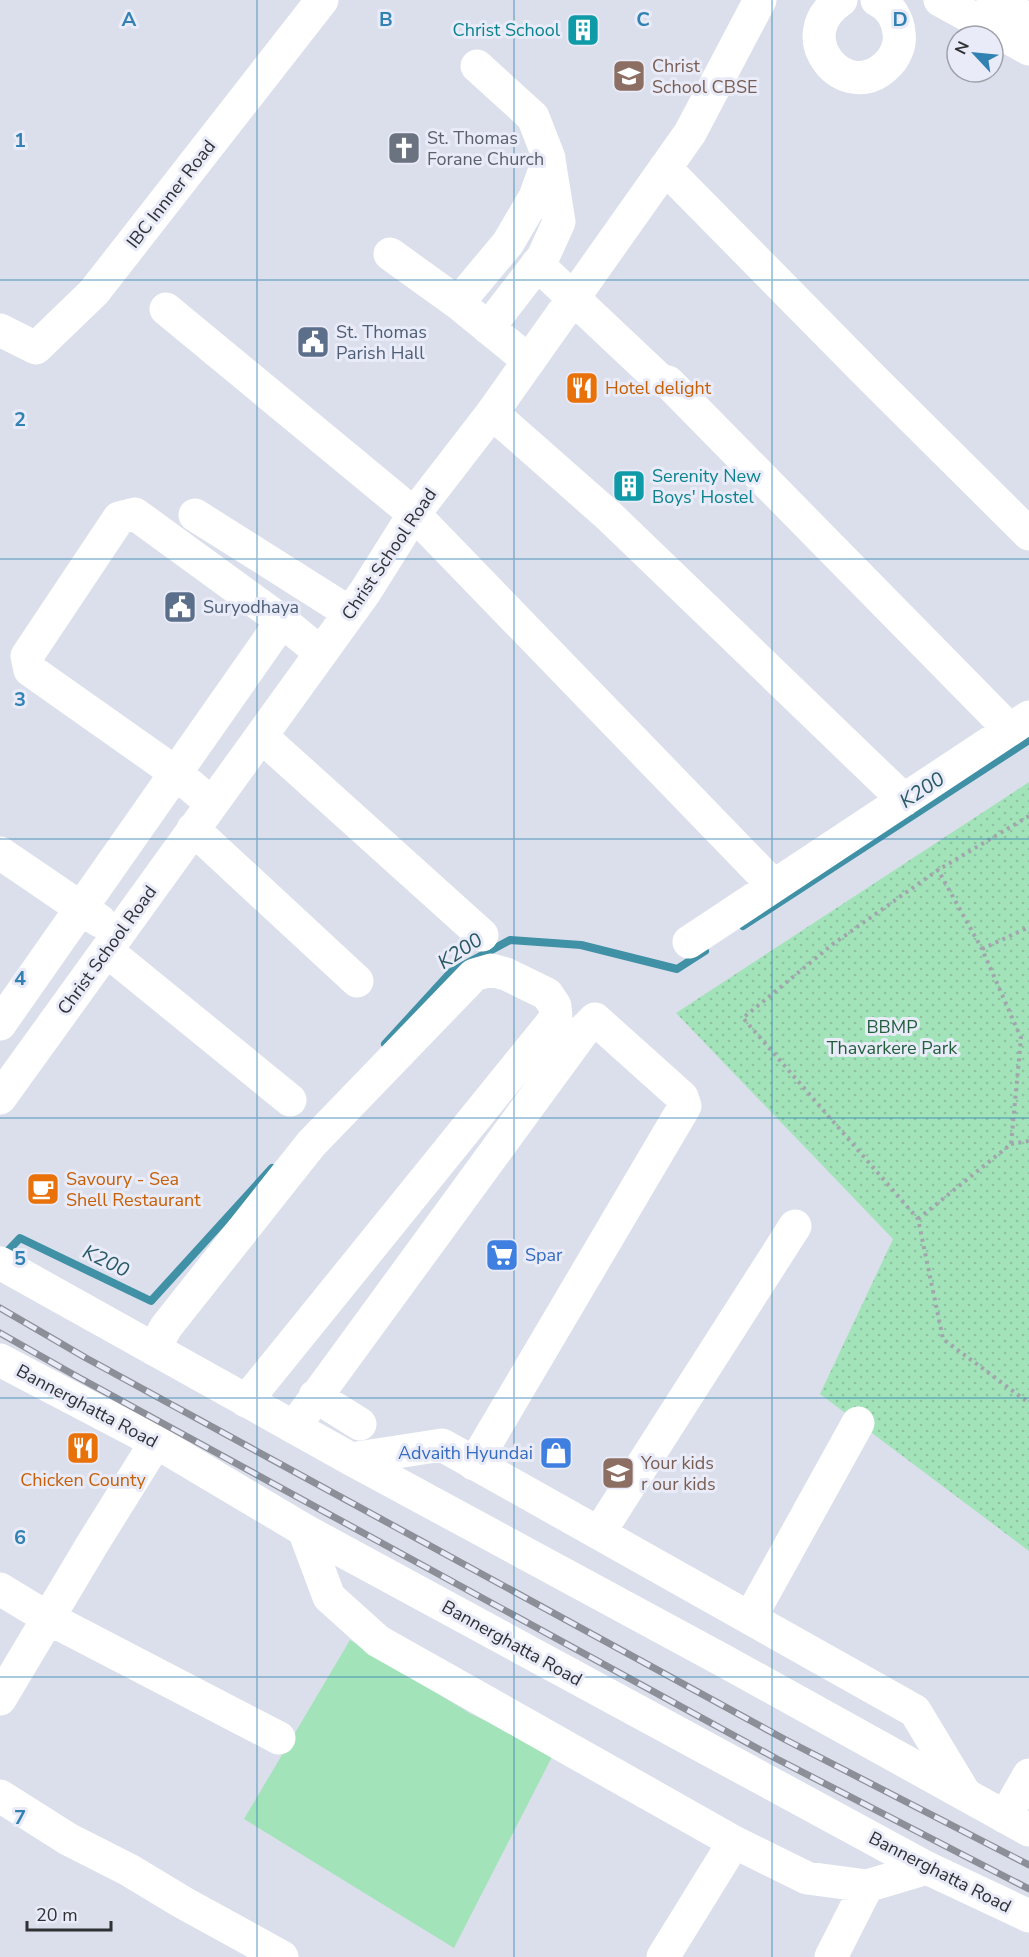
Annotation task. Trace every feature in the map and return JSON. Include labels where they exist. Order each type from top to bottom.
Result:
[{"type":"street","name":"IBC Innner Road","points":[[0,330],[36,348],[94,292],[322,0]]},
{"type":"street","name":"Christ School Road","points":[[0,1098],[350,613],[414,513],[492,413],[690,133],[760,0]]},
{"type":"street","points":[[841,0],[831,6],[823,17],[819,30],[819,43],[832,67],[843,74],[856,77],[869,76],[882,70],[898,49],[900,36],[898,23],[891,11],[880,1]]},
{"type":"street","points":[[940,0],[1029,49]]},
{"type":"street","points":[[993,0],[1029,20]]},
{"type":"street","points":[[477,66],[533,117],[549,158],[559,222],[543,257],[488,328]]},
{"type":"street","points":[[458,303],[508,243],[535,197],[549,158]]},
{"type":"street","points":[[665,168],[1027,528]]},
{"type":"street","points":[[390,254],[458,303],[529,361]]},
{"type":"street","points":[[537,264],[660,381],[668,382],[1019,723],[689,942]]},
{"type":"street","points":[[166,309],[414,513],[774,886]]},
{"type":"street","points":[[492,413],[609,516],[904,800]]},
{"type":"street","points":[[321,652],[135,514],[119,518],[27,656],[27,664],[30,670],[176,773],[203,817],[357,981]]},
{"type":"street","points":[[195,515],[350,613]]},
{"type":"street","points":[[0,1024],[282,621]]},
{"type":"street","points":[[261,736],[482,935]]},
{"type":"street","points":[[0,854],[81,909],[112,943],[290,1100]]},
{"type":"street","points":[[154,1349],[166,1327],[311,1144],[474,975],[491,970],[506,974],[547,994],[555,1006],[556,1018],[246,1401]]},
{"type":"street","points":[[294,1427],[584,1030],[595,1019],[682,1097],[685,1106],[474,1464]]},
{"type":"street","points":[[599,1533],[795,1226]]},
{"type":"street","points":[[6,1266],[445,1511],[965,1794],[1022,1804]]},
{"type":"street","name":"Bannerghatta Road","points":[[0,1360],[156,1442],[304,1530],[927,1868],[1029,1916]]},
{"type":"street","points":[[315,1396],[360,1424]]},
{"type":"street","points":[[750,1618],[858,1423]]},
{"type":"street","points":[[0,1699],[156,1442]]},
{"type":"street","points":[[351,1459],[442,1445],[915,1711],[965,1794]]},
{"type":"street","points":[[304,1530],[329,1598],[378,1641],[734,1842],[807,1878],[867,1886],[927,1868]]},
{"type":"street","points":[[0,1589],[48,1618],[279,1738]]},
{"type":"street","points":[[0,1796],[68,1839],[129,1870],[282,1957]]},
{"type":"street","points":[[663,1957],[734,1842]]},
{"type":"street","points":[[831,1957],[867,1886]]},
{"type":"path","points":[[1029,816],[938,870],[833,944],[743,1018],[918,1219],[943,1339],[1029,1403]]},
{"type":"path","points":[[938,870],[982,949],[1021,1038],[1011,1144]]},
{"type":"path","points":[[982,949],[1029,927]]},
{"type":"path","points":[[918,1219],[1011,1144],[1029,1141]]},
{"type":"green space","name":"BBMP Thavarkere Park","points":[[1029,782],[1029,1551],[820,1394],[893,1239],[676,1013]]},
{"type":"green space","points":[[350,1640],[471,1714],[554,1753],[454,1948],[244,1819]]},
{"type":"waterway","name":"K200","points":[[743,926],[1029,740]]},
{"type":"waterway","name":"K200","points":[[385,1044],[451,972],[510,940],[581,945],[677,969],[705,951]]},
{"type":"waterway","name":"K200","points":[[2,1257],[20,1238],[151,1301],[272,1168]]},
{"type":"railway","points":[[0,1308],[86,1358],[786,1740],[1029,1865]]},
{"type":"railway","points":[[0,1333],[777,1759],[1029,1889]]},
{"type":"place","name":"Christ School","points":[[583,30]]},
{"type":"place","name":"Christ School CBSE","points":[[629,76]]},
{"type":"place","name":"St. Thomas Forane Church","points":[[404,148]]},
{"type":"place","name":"St. Thomas Parish Hall","points":[[313,342]]},
{"type":"place","name":"Hotel delight","points":[[582,388]]},
{"type":"place","name":"Serenity New Boys' Hostel","points":[[629,486]]},
{"type":"place","name":"Suryodhaya","points":[[180,607]]},
{"type":"place","name":"Savoury - Sea Shell Restaurant","points":[[43,1189]]},
{"type":"place","name":"Spar","points":[[502,1255]]},
{"type":"place","name":"Chicken County","points":[[83,1448]]},
{"type":"place","name":"Advaith Hyundai","points":[[556,1453]]},
{"type":"place","name":"Your kids r our kids","points":[[618,1473]]}]
